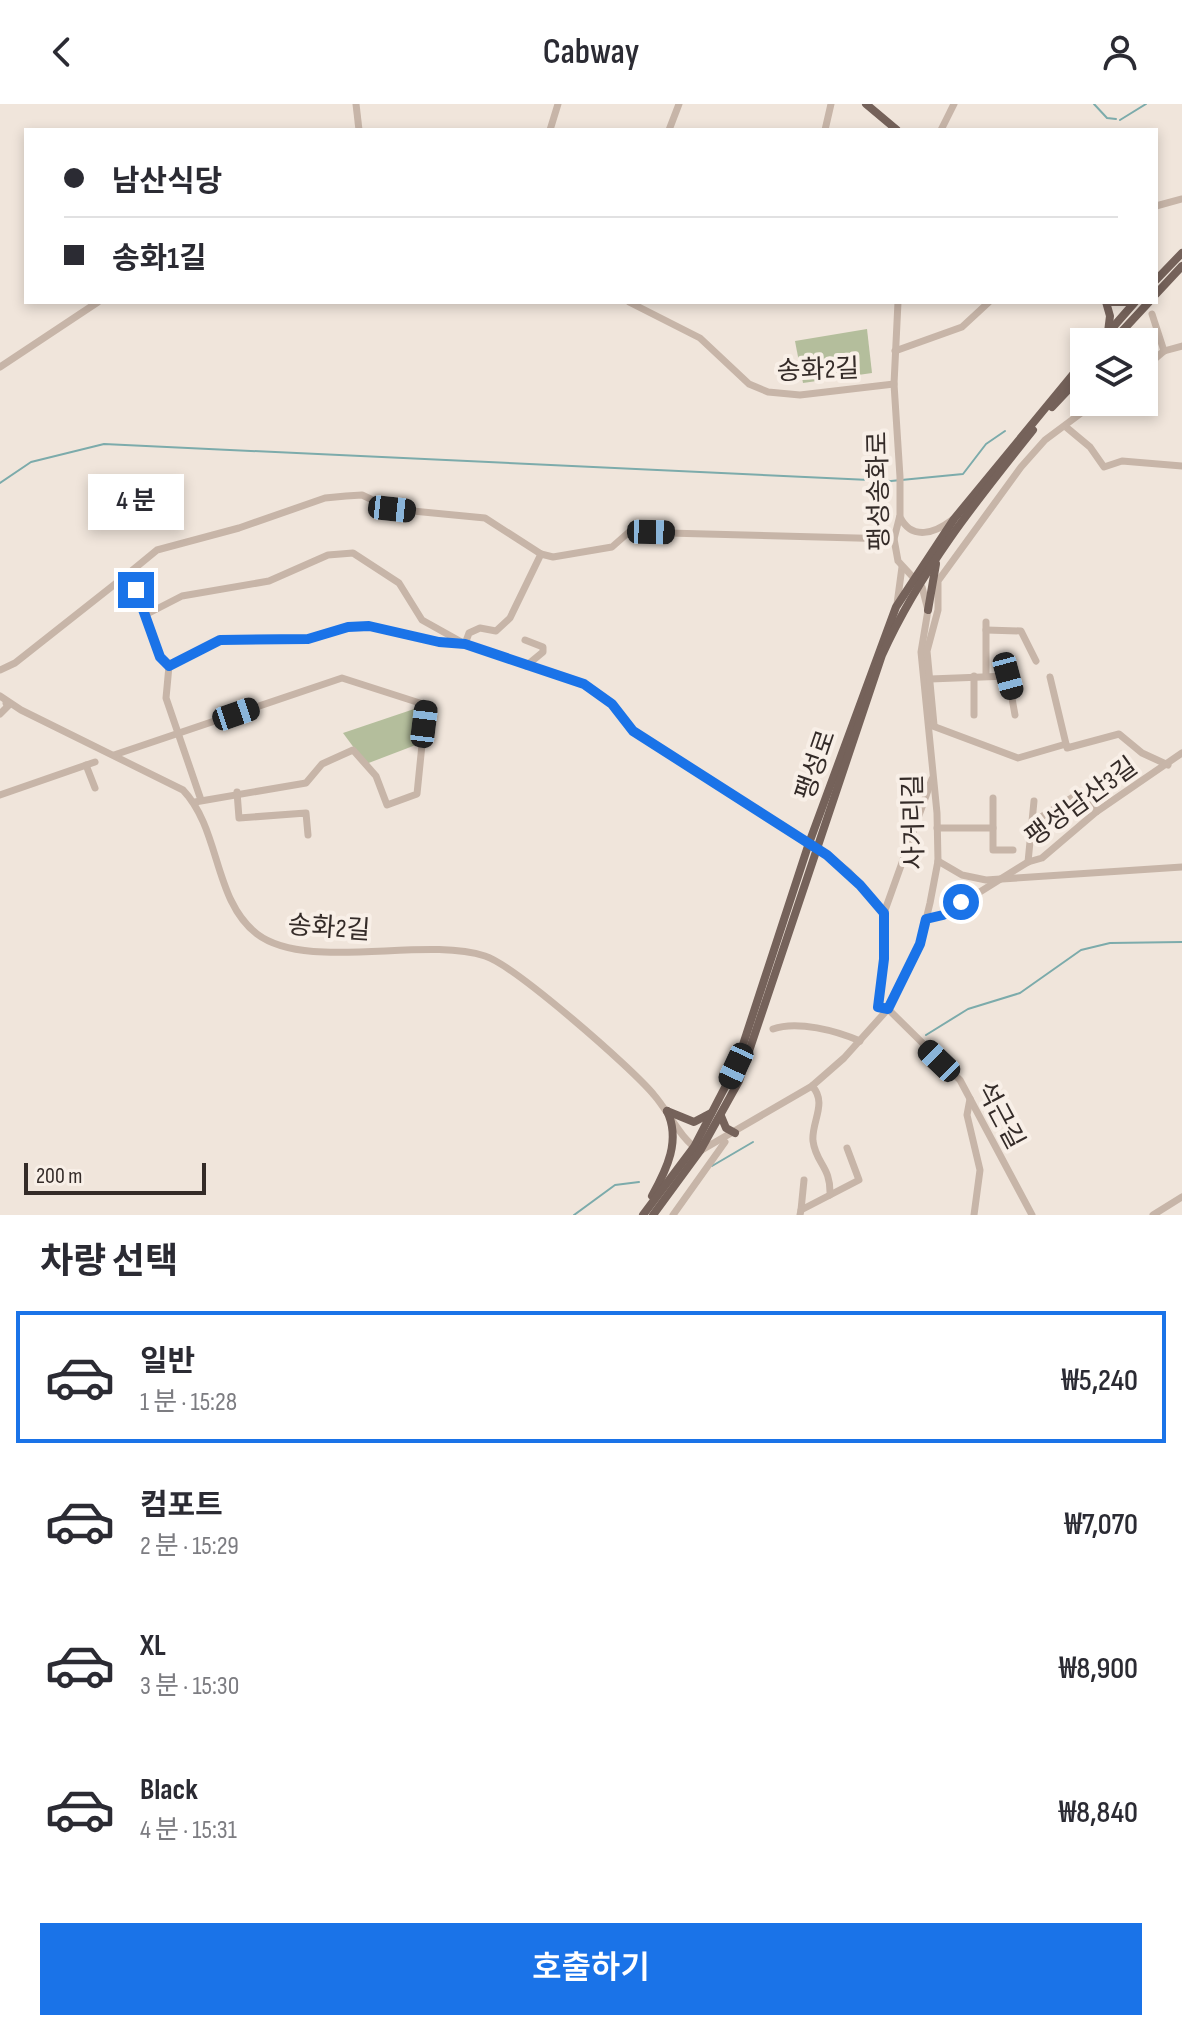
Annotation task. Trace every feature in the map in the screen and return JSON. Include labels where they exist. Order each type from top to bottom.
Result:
[{"type":"main road","points":[[866,104],[895,128]]},
{"type":"main road","points":[[1158,278],[1182,253]]},
{"type":"main road","points":[[1158,292],[1182,266]]},
{"type":"main road","points":[[1107,304],[1110,316],[1108,328]]},
{"type":"main road","points":[[1108,304],[1130,323]]},
{"type":"main road","points":[[1114,328],[1133,304]]},
{"type":"main road","points":[[1123,328],[1147,304]]},
{"type":"main road","name":"팽성로","points":[[653,1215],[718,1112],[896,607],[954,519],[1070,378]]},
{"type":"main road","name":"팽성로","points":[[812,848],[882,655],[916,580],[939,555],[967,511],[1070,390]]},
{"type":"main road","points":[[928,610],[931,577],[939,555]]},
{"type":"main road","points":[[667,1111],[694,1122],[718,1112],[731,1136]]},
{"type":"main road","points":[[642,1215],[670,1155],[674,1128],[667,1111]]},
{"type":"main road","name":"팽성로","points":[[642,1215],[697,1149]]},
{"type":"street","points":[[356,104],[359,128]]},
{"type":"street","points":[[551,128],[558,104]]},
{"type":"street","points":[[670,128],[679,104]]},
{"type":"street","points":[[825,128],[831,104]]},
{"type":"street","points":[[942,128],[954,104]]},
{"type":"street","points":[[1158,205],[1182,199]]},
{"type":"street","points":[[0,367],[95,304]]},
{"type":"street","name":"송화2길","points":[[633,304],[700,338],[749,384],[768,392],[800,395],[894,384]]},
{"type":"street","name":"팽성송화로","points":[[898,304],[894,384],[900,515],[894,539],[902,567],[916,580]]},
{"type":"street","points":[[895,351],[962,327],[987,304]]},
{"type":"street","points":[[1152,314],[1164,351]]},
{"type":"street","points":[[1158,356],[1182,346]]},
{"type":"street","points":[[1066,744],[1018,758],[974,744],[931,725],[928,642],[938,610],[937,585],[978,522],[1045,440],[1079,416]]},
{"type":"street","points":[[1066,427],[1090,447],[1104,467],[1122,461],[1182,466]]},
{"type":"street","points":[[0,678],[4,668],[157,550],[239,528],[325,498],[362,495],[392,509],[485,518],[541,554],[553,557],[612,547],[629,532],[894,539]]},
{"type":"street","points":[[967,511],[978,522]]},
{"type":"street","points":[[900,515],[907,527],[918,533],[934,531],[954,519]]},
{"type":"street","points":[[145,615],[182,596],[269,581],[328,555],[353,553],[399,583],[422,620],[465,644],[600,693],[633,731],[849,872],[884,913]]},
{"type":"street","points":[[465,644],[469,633],[480,628],[496,631],[510,618],[541,554]]},
{"type":"street","points":[[896,607],[902,567]]},
{"type":"street","points":[[129,573],[160,657],[169,666],[220,640],[308,639],[359,625],[439,642],[465,644]]},
{"type":"street","name":"사거리길","points":[[697,1149],[731,1136],[812,1086],[860,1041],[888,1009],[920,944],[938,861],[931,725],[921,639],[928,610],[916,580]]},
{"type":"street","points":[[986,676],[986,626],[1021,631],[1036,661]]},
{"type":"street","points":[[525,640],[543,647],[543,652],[526,666]]},
{"type":"street","name":"송화2길","points":[[169,666],[166,698],[235,908],[247,925],[265,939],[303,950],[470,951],[502,963],[653,1092],[697,1149]]},
{"type":"street","points":[[974,676],[974,715]]},
{"type":"street","points":[[930,679],[1008,676],[1015,715]]},
{"type":"street","points":[[1050,677],[1067,748],[1119,734],[1142,753],[1168,765]]},
{"type":"street","points":[[0,698],[10,704],[114,755],[174,784],[198,801],[237,792],[306,783],[322,764],[353,750],[376,776],[387,805],[417,794],[426,705],[342,678],[114,755]]},
{"type":"street","points":[[0,714],[10,704]]},
{"type":"street","name":"팽성남산3길","points":[[926,919],[943,915],[1028,862],[1042,858],[1096,812],[1182,753]]},
{"type":"street","points":[[0,795],[95,762]]},
{"type":"street","points":[[86,765],[95,788]]},
{"type":"street","points":[[888,1009],[878,1007],[884,959],[884,913],[933,776]]},
{"type":"street","points":[[237,792],[239,818],[306,813],[308,835]]},
{"type":"street","points":[[1033,822],[1078,794],[1092,799],[1096,812]]},
{"type":"street","points":[[993,798],[993,850],[1013,850]]},
{"type":"street","points":[[1028,862],[1034,801]]},
{"type":"street","points":[[937,828],[993,828]]},
{"type":"street","points":[[938,861],[962,875],[1002,880],[1182,867]]},
{"type":"street","name":"석근길","points":[[888,1009],[960,1080],[1032,1215]]},
{"type":"street","points":[[773,1029],[782,1026],[841,1033],[860,1041]]},
{"type":"street","points":[[812,1086],[819,1098],[820,1108],[813,1139],[820,1160],[829,1171],[830,1195]]},
{"type":"street","points":[[970,1099],[967,1115],[980,1170],[974,1215]]},
{"type":"street","points":[[673,1215],[731,1136]]},
{"type":"street","points":[[800,1212],[859,1180],[847,1148]]},
{"type":"street","points":[[800,1212],[804,1180]]},
{"type":"street","points":[[1153,1215],[1182,1197]]},
{"type":"green space","points":[[867,329],[872,373],[803,383],[795,341]]},
{"type":"green space","points":[[426,705],[421,743],[366,764],[343,733]]},
{"type":"waterway","points":[[1094,104],[1107,118],[1116,119]]},
{"type":"waterway","points":[[1120,120],[1146,104]]},
{"type":"waterway","points":[[0,483],[31,462],[104,444],[891,481],[963,474],[986,444],[1005,431]]},
{"type":"waterway","points":[[926,1035],[968,1009],[1020,993],[1081,950],[1110,943],[1182,942]]},
{"type":"waterway","points":[[712,1166],[753,1142]]},
{"type":"waterway","points":[[574,1215],[615,1185],[639,1182]]},
{"type":"route","points":[[136,590],[160,657],[169,666],[220,640],[308,639],[359,625],[439,642],[465,644],[584,684],[612,704],[633,731],[849,872],[884,913],[884,959],[878,1007],[888,1009],[920,944],[926,919],[943,915],[961,902]]}]
